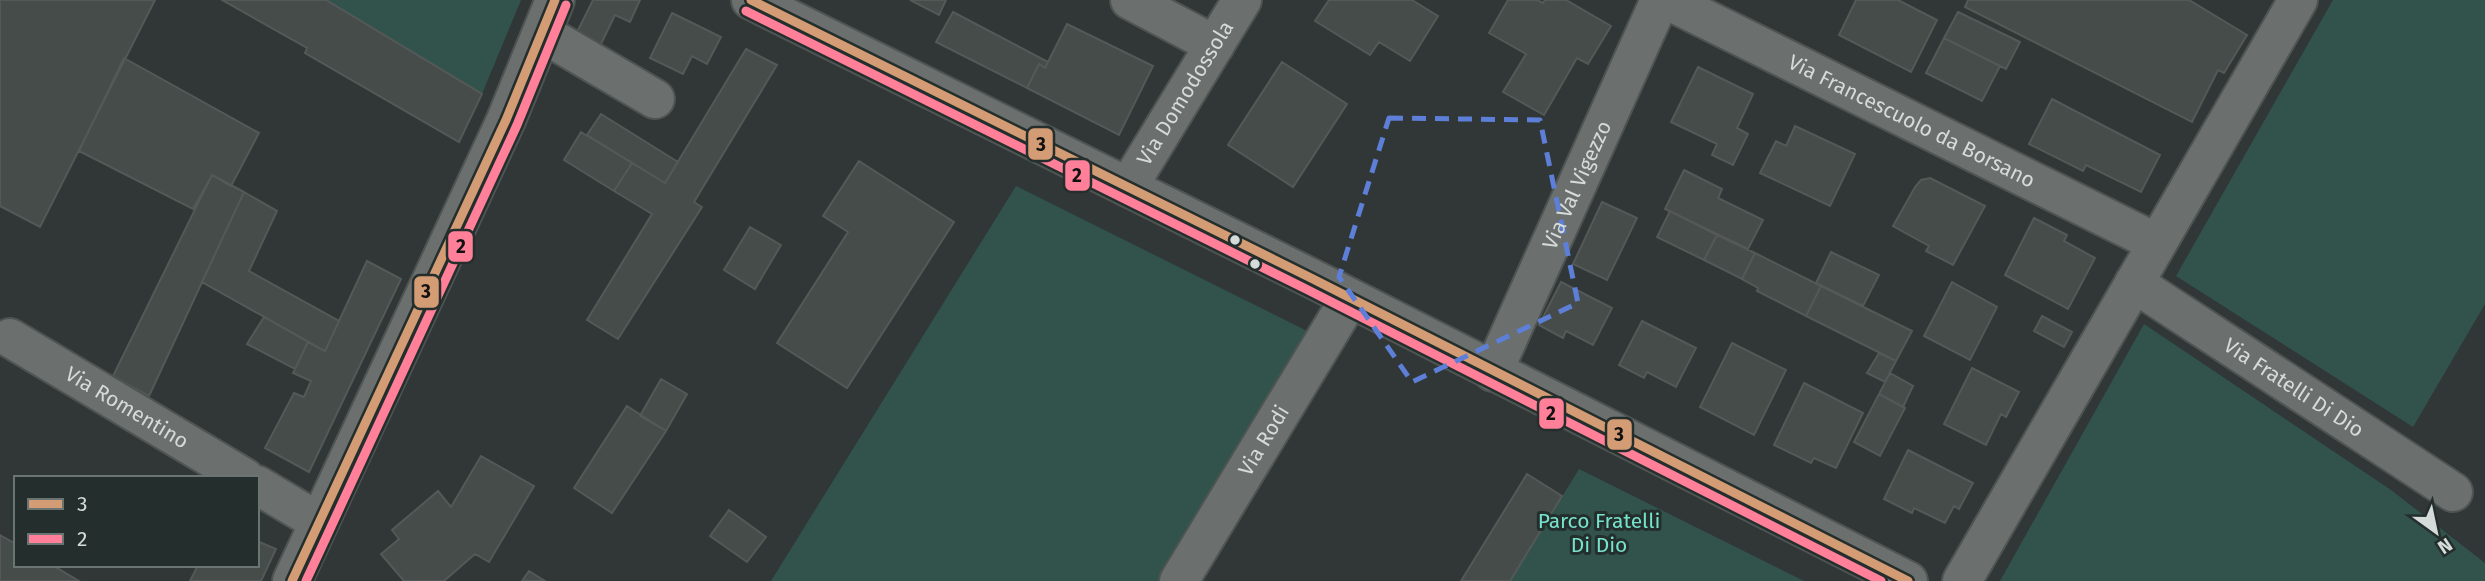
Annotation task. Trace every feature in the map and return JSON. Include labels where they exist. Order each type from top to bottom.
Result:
[{"type":"street","points":[[751,0],[1350,298],[1908,581]]},
{"type":"street","points":[[1130,0],[1215,45]]},
{"type":"street","name":"Via Domodossola","points":[[1128,187],[1242,0]]},
{"type":"street","name":"Via Val Vigezzo","points":[[1493,372],[1660,0]]},
{"type":"street","name":"Via Francescuolo da Borsano","points":[[1667,0],[2157,243]]},
{"type":"street","points":[[1962,581],[2298,0]]},
{"type":"street","points":[[292,581],[506,120],[549,17],[655,99]]},
{"type":"street","name":"Via Fratelli Di Dio","points":[[2134,283],[2453,492]]},
{"type":"street","name":"Via Rodi","points":[[1179,581],[1350,298]]},
{"type":"street","name":"Via Romentino","points":[[10,338],[242,476]]},
{"type":"street","points":[[259,486],[319,522]]},
{"type":"highlighted area","points":[[1389,118],[1540,120],[1578,303],[1412,382],[1339,277]]},
{"type":"green space","points":[[326,0],[521,0],[482,94]]},
{"type":"green space","points":[[2333,0],[2485,0],[2485,304],[2413,427],[2176,276]]},
{"type":"green space","points":[[1016,186],[1311,333],[1159,581],[771,581]]},
{"type":"green space","points":[[2144,324],[2391,490],[2485,563],[2485,581],[2000,581]]},
{"type":"green space","name":"Parco Fratelli Di Dio","points":[[1579,469],[1804,581],[1510,581]]},
{"type":"building","points":[[0,0],[155,0],[40,227],[0,206]]},
{"type":"building","points":[[222,0],[326,0],[482,94],[459,142],[305,53],[307,48]]},
{"type":"building","points":[[593,0],[640,0],[630,22],[615,15],[600,46],[577,32]]},
{"type":"building","points":[[910,0],[946,0],[939,15]]},
{"type":"building","points":[[1329,0],[1412,0],[1438,16],[1410,61],[1379,42],[1370,55],[1315,21]]},
{"type":"building","points":[[1508,0],[1537,0],[1543,3],[1545,0],[1566,0],[1611,26],[1588,64],[1577,58],[1544,115],[1503,92],[1526,54],[1489,33]]},
{"type":"building","points":[[1856,0],[1898,0],[1937,20],[1911,72],[1839,35]]},
{"type":"building","points":[[1968,0],[2189,0],[2247,35],[2224,73],[2218,70],[2192,122],[1965,7]]},
{"type":"building","points":[[953,12],[1048,62],[1045,68],[1039,64],[1027,88],[936,42]]},
{"type":"building","points":[[1958,12],[2020,42],[2006,69],[1944,38]]},
{"type":"building","points":[[672,13],[721,37],[707,64],[692,56],[683,74],[650,58]]},
{"type":"building","points":[[1067,24],[1153,66],[1119,135],[1027,88],[1039,64],[1045,68]]},
{"type":"building","points":[[1944,38],[2000,66],[1982,101],[1926,73]]},
{"type":"building","points":[[746,49],[777,65],[694,202],[702,207],[618,339],[587,320],[652,214],[614,191],[632,163],[665,183]]},
{"type":"building","points":[[124,58],[259,133],[231,186],[212,175],[193,209],[79,151]]},
{"type":"building","points":[[1282,62],[1347,104],[1293,187],[1228,145]]},
{"type":"building","points":[[1698,67],[1753,94],[1737,128],[1748,134],[1733,165],[1712,155],[1717,144],[1671,122]]},
{"type":"building","points":[[2052,99],[2160,155],[2141,192],[2086,165],[2083,171],[2029,144]]},
{"type":"building","points":[[601,114],[678,162],[665,183],[587,135]]},
{"type":"building","points":[[1795,126],[1855,154],[1830,206],[1760,173],[1776,141],[1786,146]]},
{"type":"building","points":[[581,132],[632,163],[614,191],[564,160]]},
{"type":"building","points":[[859,161],[954,222],[847,388],[777,343],[848,232],[823,216]]},
{"type":"building","points":[[1684,170],[1722,189],[1718,198],[1763,220],[1748,249],[1665,209]]},
{"type":"building","points":[[212,175],[244,192],[149,396],[113,376]]},
{"type":"building","points":[[1930,178],[1985,206],[1953,265],[1926,251],[1929,246],[1893,226],[1915,187],[1921,180]]},
{"type":"building","points":[[244,192],[277,211],[249,271],[339,321],[325,351],[202,282]]},
{"type":"building","points":[[1602,202],[1637,218],[1607,280],[1573,264]]},
{"type":"building","points":[[1670,211],[1717,235],[1704,260],[1657,237]]},
{"type":"building","points":[[2034,218],[2067,235],[2064,241],[2095,258],[2068,309],[2005,275]]},
{"type":"building","points":[[750,227],[781,245],[755,289],[724,270]]},
{"type":"building","points":[[1717,235],[1755,253],[1742,279],[1704,260]]},
{"type":"building","points":[[1831,252],[1879,275],[1863,306],[1816,283]]},
{"type":"building","points":[[1755,253],[1821,286],[1806,316],[1757,291],[1758,288],[1742,279]]},
{"type":"building","points":[[367,261],[401,279],[309,472],[265,448],[294,393],[304,397],[311,381],[293,373],[308,342],[325,351]]},
{"type":"building","points":[[1561,282],[1612,308],[1593,345],[1566,331],[1563,338],[1539,325]]},
{"type":"building","points":[[1952,282],[1997,307],[1970,360],[1924,336]]},
{"type":"building","points":[[1821,286],[1912,331],[1896,361],[1806,316]]},
{"type":"building","points":[[2042,316],[2072,332],[2064,347],[2034,331]]},
{"type":"building","points":[[264,317],[308,342],[295,369],[247,344]]},
{"type":"building","points":[[1642,321],[1696,348],[1676,387],[1647,372],[1644,378],[1619,365]]},
{"type":"building","points":[[1732,343],[1786,370],[1754,435],[1700,407]]},
{"type":"building","points":[[1879,353],[1896,361],[1885,382],[1867,373]]},
{"type":"building","points":[[1972,368],[2019,392],[2006,417],[2001,414],[1986,445],[1944,424]]},
{"type":"building","points":[[1890,373],[1913,386],[1903,407],[1879,394]]},
{"type":"building","points":[[661,379],[687,394],[666,431],[640,416]]},
{"type":"building","points":[[1804,383],[1863,413],[1836,468],[1814,458],[1811,463],[1774,445]]},
{"type":"building","points":[[1879,394],[1905,408],[1880,456],[1854,442]]},
{"type":"building","points":[[627,406],[666,431],[612,513],[574,488]]},
{"type":"building","points":[[1908,450],[1973,483],[1959,509],[1954,506],[1945,523],[1914,508],[1912,513],[1884,499]]},
{"type":"building","points":[[481,456],[534,486],[489,562],[475,554],[444,581],[404,581],[381,554],[399,539],[392,530],[438,491],[451,507]]},
{"type":"building","points":[[1527,474],[1562,496],[1510,581],[1461,581]]},
{"type":"building","points":[[729,510],[766,537],[747,562],[710,536]]},
{"type":"building","points":[[0,535],[14,543],[14,567],[55,567],[79,581],[0,581]]},
{"type":"building","points":[[259,542],[276,549],[261,581],[190,581],[197,567],[259,567]]},
{"type":"building","points":[[529,571],[545,581],[522,581]]},
{"type":"transit line","name":"3","points":[[292,581],[506,120],[555,0]]},
{"type":"transit line","name":"3","points":[[751,0],[1311,278],[1908,581]]},
{"type":"transit line","name":"2","points":[[306,581],[517,125],[566,5]]},
{"type":"transit line","name":"2","points":[[746,11],[1306,289],[1881,581]]}]
